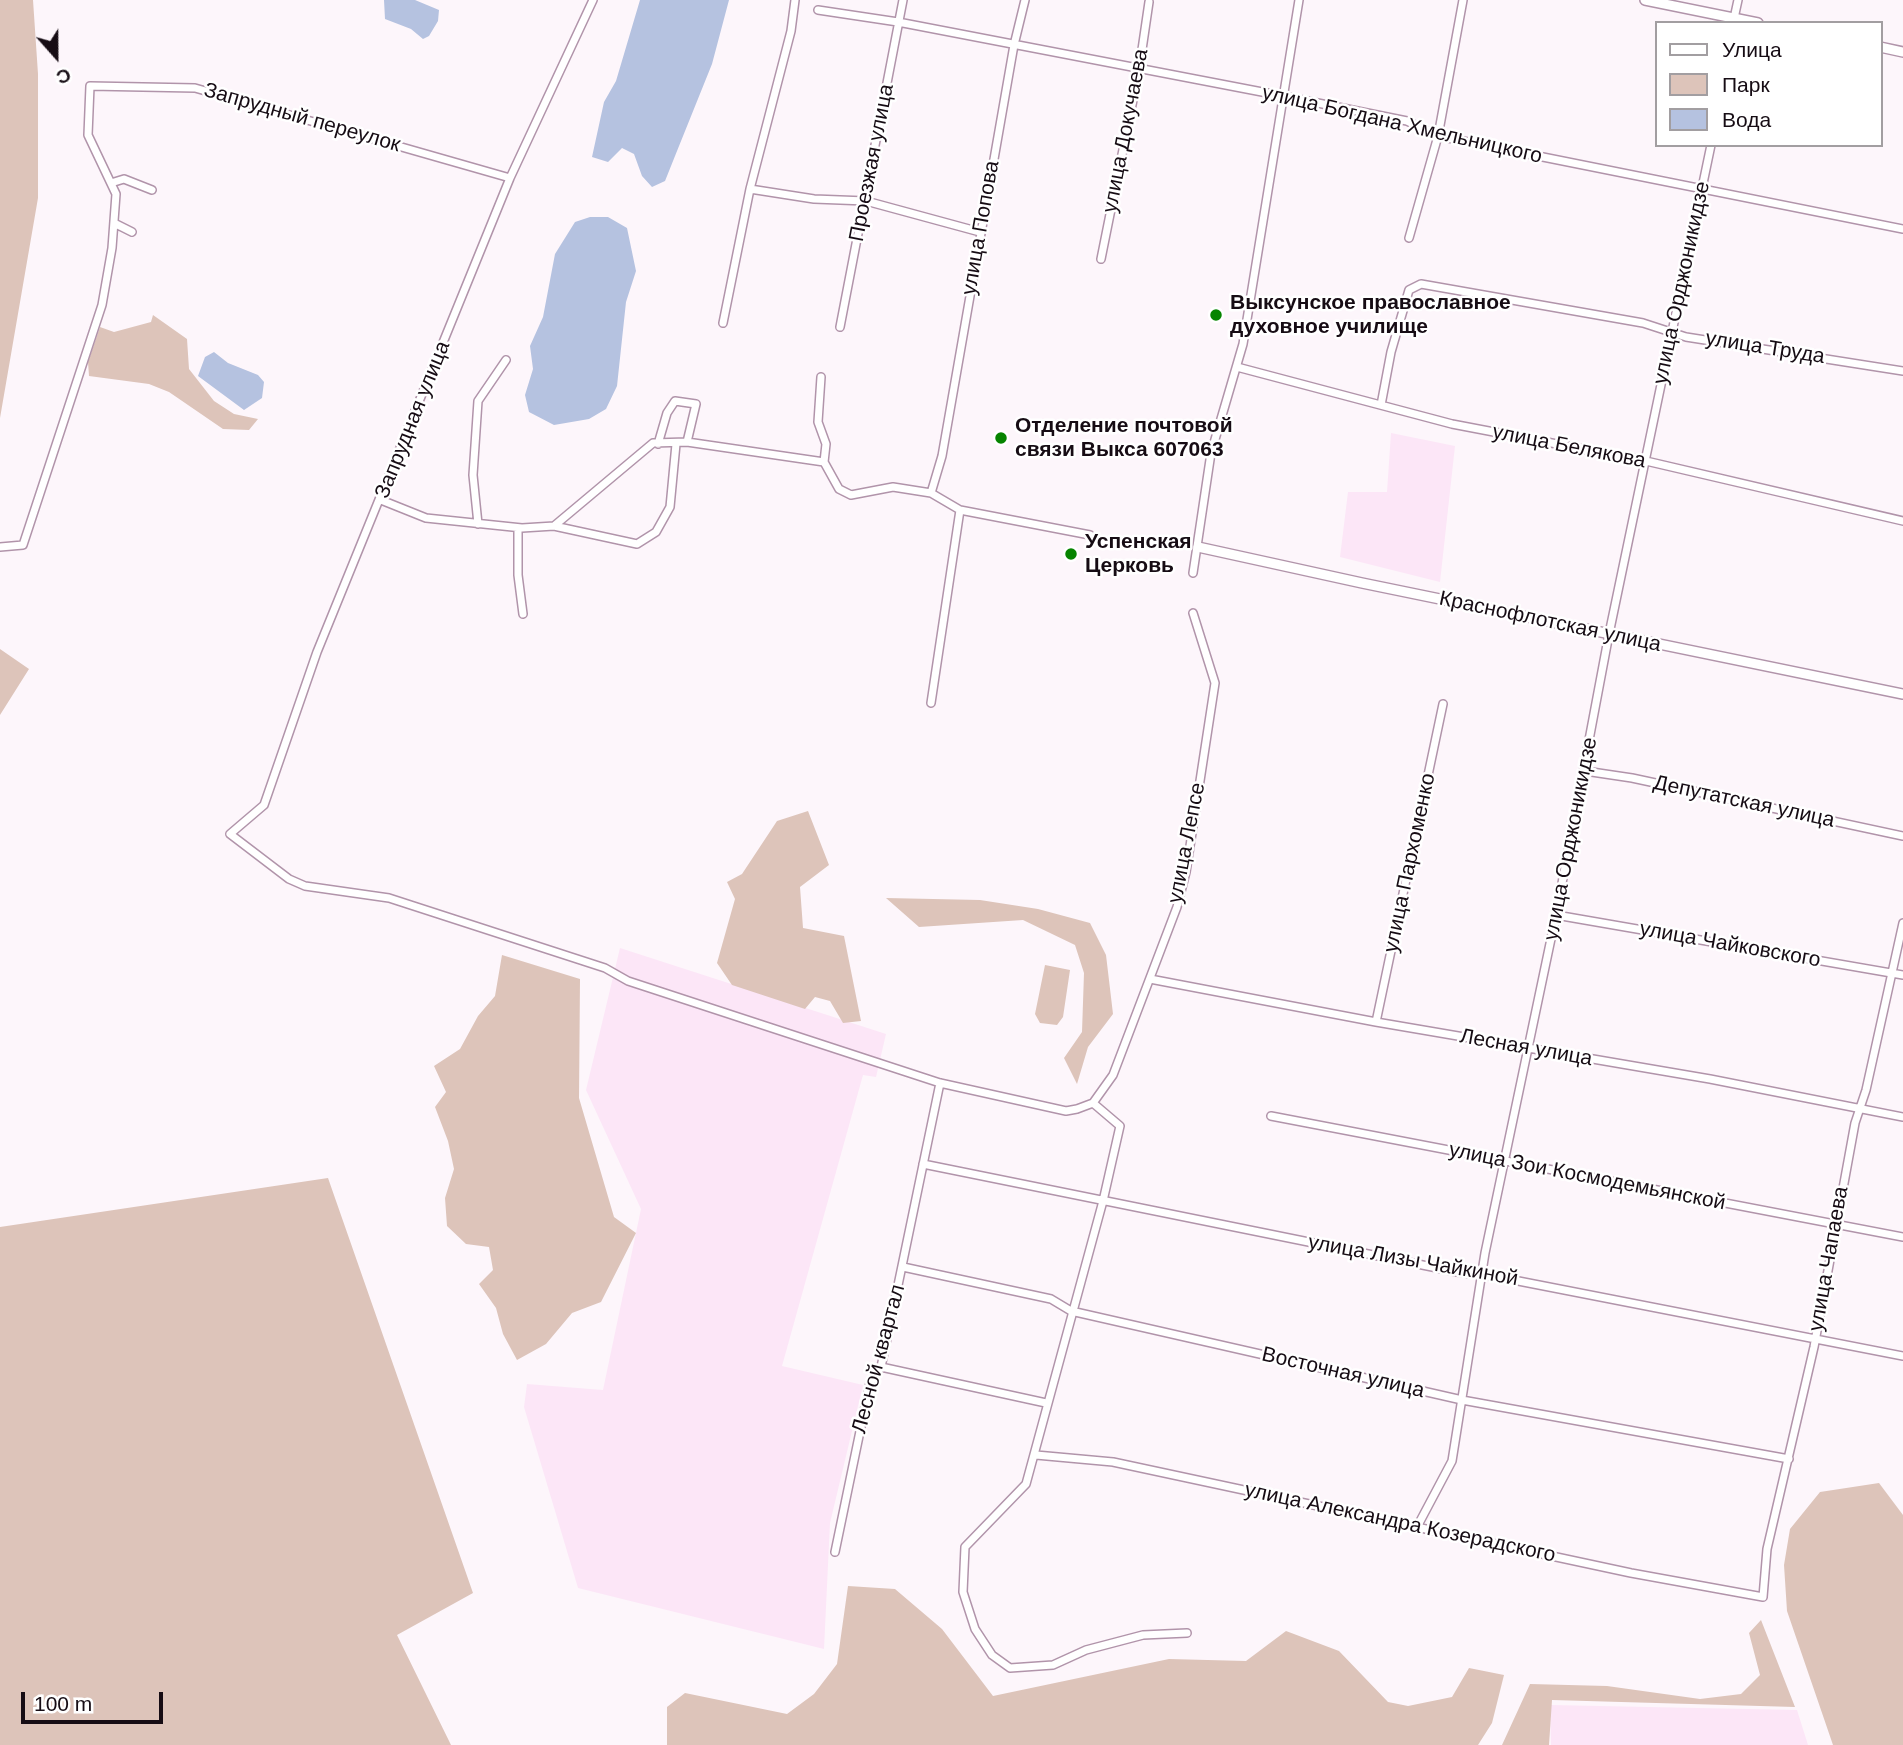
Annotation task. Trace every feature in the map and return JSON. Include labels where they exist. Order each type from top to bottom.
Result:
[{"type":"street","name":"Запрудная улица","points":[[593,0],[510,178],[317,652],[264,805],[230,834],[289,879],[305,886],[389,898],[605,968],[628,982],[940,1083]]},
{"type":"street","points":[[723,323],[750,188],[791,32],[795,0]]},
{"type":"street","name":"Проезжая улица","points":[[840,327],[903,0]]},
{"type":"street","name":"улица Попова","points":[[931,493],[942,456],[1014,45],[1025,0]]},
{"type":"street","points":[[1193,573],[1203,492],[1211,453],[1237,367],[1299,0]]},
{"type":"street","points":[[1409,239],[1438,136],[1463,0]]},
{"type":"street","points":[[1644,0],[1734,20],[1738,0]]},
{"type":"street","name":"улица Докучаева","points":[[1101,259],[1139,70],[1149,2]]},
{"type":"street","name":"улица Богдана Хмельницкого","points":[[818,10],[898,22],[1407,121],[1438,136],[1903,229]]},
{"type":"street","points":[[1882,47],[1903,52]]},
{"type":"street","name":"Запрудный переулок","points":[[111,183],[88,135],[90,86],[195,88],[510,178]]},
{"type":"street","name":"улица Орджоникидзе","points":[[1416,1527],[1452,1461],[1482,1274],[1504,1161],[1556,915],[1609,634],[1711,147]]},
{"type":"street","points":[[0,547],[23,545],[102,305],[114,223],[116,194],[111,183],[124,179],[152,190]]},
{"type":"street","points":[[750,188],[814,199],[866,201],[980,232]]},
{"type":"street","points":[[114,223],[132,232]]},
{"type":"street","name":"улица Труда","points":[[1381,405],[1391,352],[1409,290],[1421,284],[1643,323],[1671,332],[1903,371]]},
{"type":"street","points":[[478,524],[473,475],[478,401],[506,360]]},
{"type":"street","name":"улица Белякова","points":[[1237,367],[1452,424],[1646,461],[1903,521]]},
{"type":"street","points":[[821,377],[818,422],[827,444],[824,462],[839,489],[850,495],[893,487],[931,493],[960,510],[1090,535]]},
{"type":"street","points":[[658,443],[667,413],[675,401],[696,404],[687,442]]},
{"type":"street","points":[[554,526],[653,443],[687,442],[824,462]]},
{"type":"street","points":[[381,500],[426,518],[518,527],[554,526],[637,544],[656,533],[670,507],[676,444]]},
{"type":"street","points":[[931,703],[960,510]]},
{"type":"street","points":[[518,527],[518,575],[523,614]]},
{"type":"street","name":"Краснофлотская улица","points":[[1198,547],[1903,694]]},
{"type":"street","name":"улица Лепсе","points":[[1093,1103],[1113,1075],[1150,979],[1186,872],[1215,683],[1194,613]]},
{"type":"street","name":"улица Пархоменко","points":[[1376,1022],[1443,704]]},
{"type":"street","name":"Депутатская улица","points":[[1584,771],[1632,778],[1903,836]]},
{"type":"street","name":"улица Чайковского","points":[[1556,915],[1903,975]]},
{"type":"street","name":"улица Чапаева","points":[[1763,1597],[1767,1549],[1815,1339],[1834,1224],[1903,923]]},
{"type":"street","name":"Лесная улица","points":[[1150,979],[1903,1117]]},
{"type":"street","points":[[940,1083],[1066,1111],[1093,1103],[1119,1126],[1104,1201],[1071,1311],[1046,1403],[1036,1455],[1026,1484],[965,1547],[963,1591],[975,1629],[992,1655],[1010,1668],[1053,1665],[1086,1650],[1143,1635],[1188,1633]]},
{"type":"street","name":"Лесной квартал","points":[[835,1552],[870,1383],[881,1367],[940,1083]]},
{"type":"street","name":"улица Зои Космодемьянской","points":[[1271,1116],[1903,1237]]},
{"type":"street","name":"улица Лизы Чайкиной","points":[[923,1164],[1443,1269],[1482,1274],[1903,1356]]},
{"type":"street","name":"Восточная улица","points":[[903,1267],[1051,1299],[1071,1311],[1462,1400],[1789,1459]]},
{"type":"street","points":[[881,1367],[1046,1403]]},
{"type":"street","name":"улица Александра Козерадского","points":[[1036,1455],[1113,1462],[1631,1573],[1763,1597]]},
{"type":"shaded area","points":[[1391,433],[1455,446],[1440,582],[1340,557],[1348,492],[1387,492]]},
{"type":"shaded area","points":[[620,948],[886,1034],[876,1077],[863,1075],[782,1366],[863,1385],[830,1523],[824,1649],[578,1588],[524,1407],[527,1384],[603,1390],[641,1209],[586,1090]]},
{"type":"shaded area","points":[[1550,1705],[1797,1710],[1808,1745],[1551,1745]]},
{"type":"green space","points":[[0,0],[33,0],[38,74],[38,198],[0,418]]},
{"type":"green space","points":[[153,315],[187,339],[189,369],[214,401],[234,414],[258,419],[249,430],[223,429],[169,392],[149,384],[89,376],[88,362],[100,327],[114,332],[151,322]]},
{"type":"green space","points":[[0,649],[29,669],[0,715]]},
{"type":"green space","points":[[808,811],[829,865],[800,887],[803,928],[844,936],[861,1021],[843,1023],[830,1001],[815,997],[805,1009],[732,985],[717,963],[735,899],[727,882],[742,874],[777,821]]},
{"type":"green space","points":[[886,898],[980,900],[1038,909],[1090,923],[1106,955],[1113,1014],[1088,1047],[1077,1084],[1064,1058],[1082,1032],[1084,973],[1075,945],[1023,920],[919,927]]},
{"type":"green space","points":[[502,955],[580,979],[579,1098],[614,1217],[636,1233],[601,1302],[572,1313],[546,1344],[517,1360],[503,1334],[496,1308],[479,1284],[493,1270],[489,1247],[466,1244],[447,1226],[445,1198],[454,1169],[448,1141],[435,1107],[446,1092],[434,1066],[460,1049],[478,1016],[495,996]]},
{"type":"green space","points":[[1045,965],[1070,970],[1063,1017],[1057,1025],[1040,1023],[1035,1014]]},
{"type":"green space","points":[[328,1178],[473,1593],[397,1635],[451,1745],[0,1745],[0,1227]]},
{"type":"green space","points":[[1879,1483],[1903,1515],[1903,1745],[1833,1745],[1787,1611],[1784,1565],[1790,1529],[1820,1492]]},
{"type":"green space","points":[[848,1586],[895,1589],[942,1629],[993,1696],[1169,1659],[1246,1661],[1286,1631],[1339,1651],[1388,1702],[1408,1706],[1452,1697],[1469,1668],[1504,1675],[1492,1723],[1478,1745],[667,1745],[667,1707],[685,1693],[787,1714],[814,1694],[837,1664]]},
{"type":"green space","points":[[1761,1620],[1795,1707],[1552,1700],[1549,1745],[1502,1745],[1530,1684],[1607,1686],[1700,1699],[1741,1694],[1760,1675],[1749,1633]]},
{"type":"water","points":[[384,0],[415,0],[439,10],[438,21],[429,36],[423,39],[411,29],[385,19]]},
{"type":"water","points":[[640,0],[729,0],[712,64],[665,181],[652,187],[642,176],[634,154],[622,148],[608,162],[592,157],[604,102],[616,81]]},
{"type":"water","points":[[590,217],[608,217],[627,228],[636,271],[626,302],[617,386],[606,409],[589,419],[554,425],[529,412],[525,395],[533,369],[530,346],[543,317],[555,254],[575,222]]},
{"type":"water","points":[[214,352],[228,363],[258,375],[264,382],[262,398],[244,410],[198,376],[205,357]]},
{"type":"place","name":"Выксунское православное духовное училище","points":[[1216,315]]},
{"type":"place","name":"Отделение почтовой связи Выкса 607063","points":[[1001,438]]},
{"type":"place","name":"Успенская Церковь","points":[[1071,554]]}]
